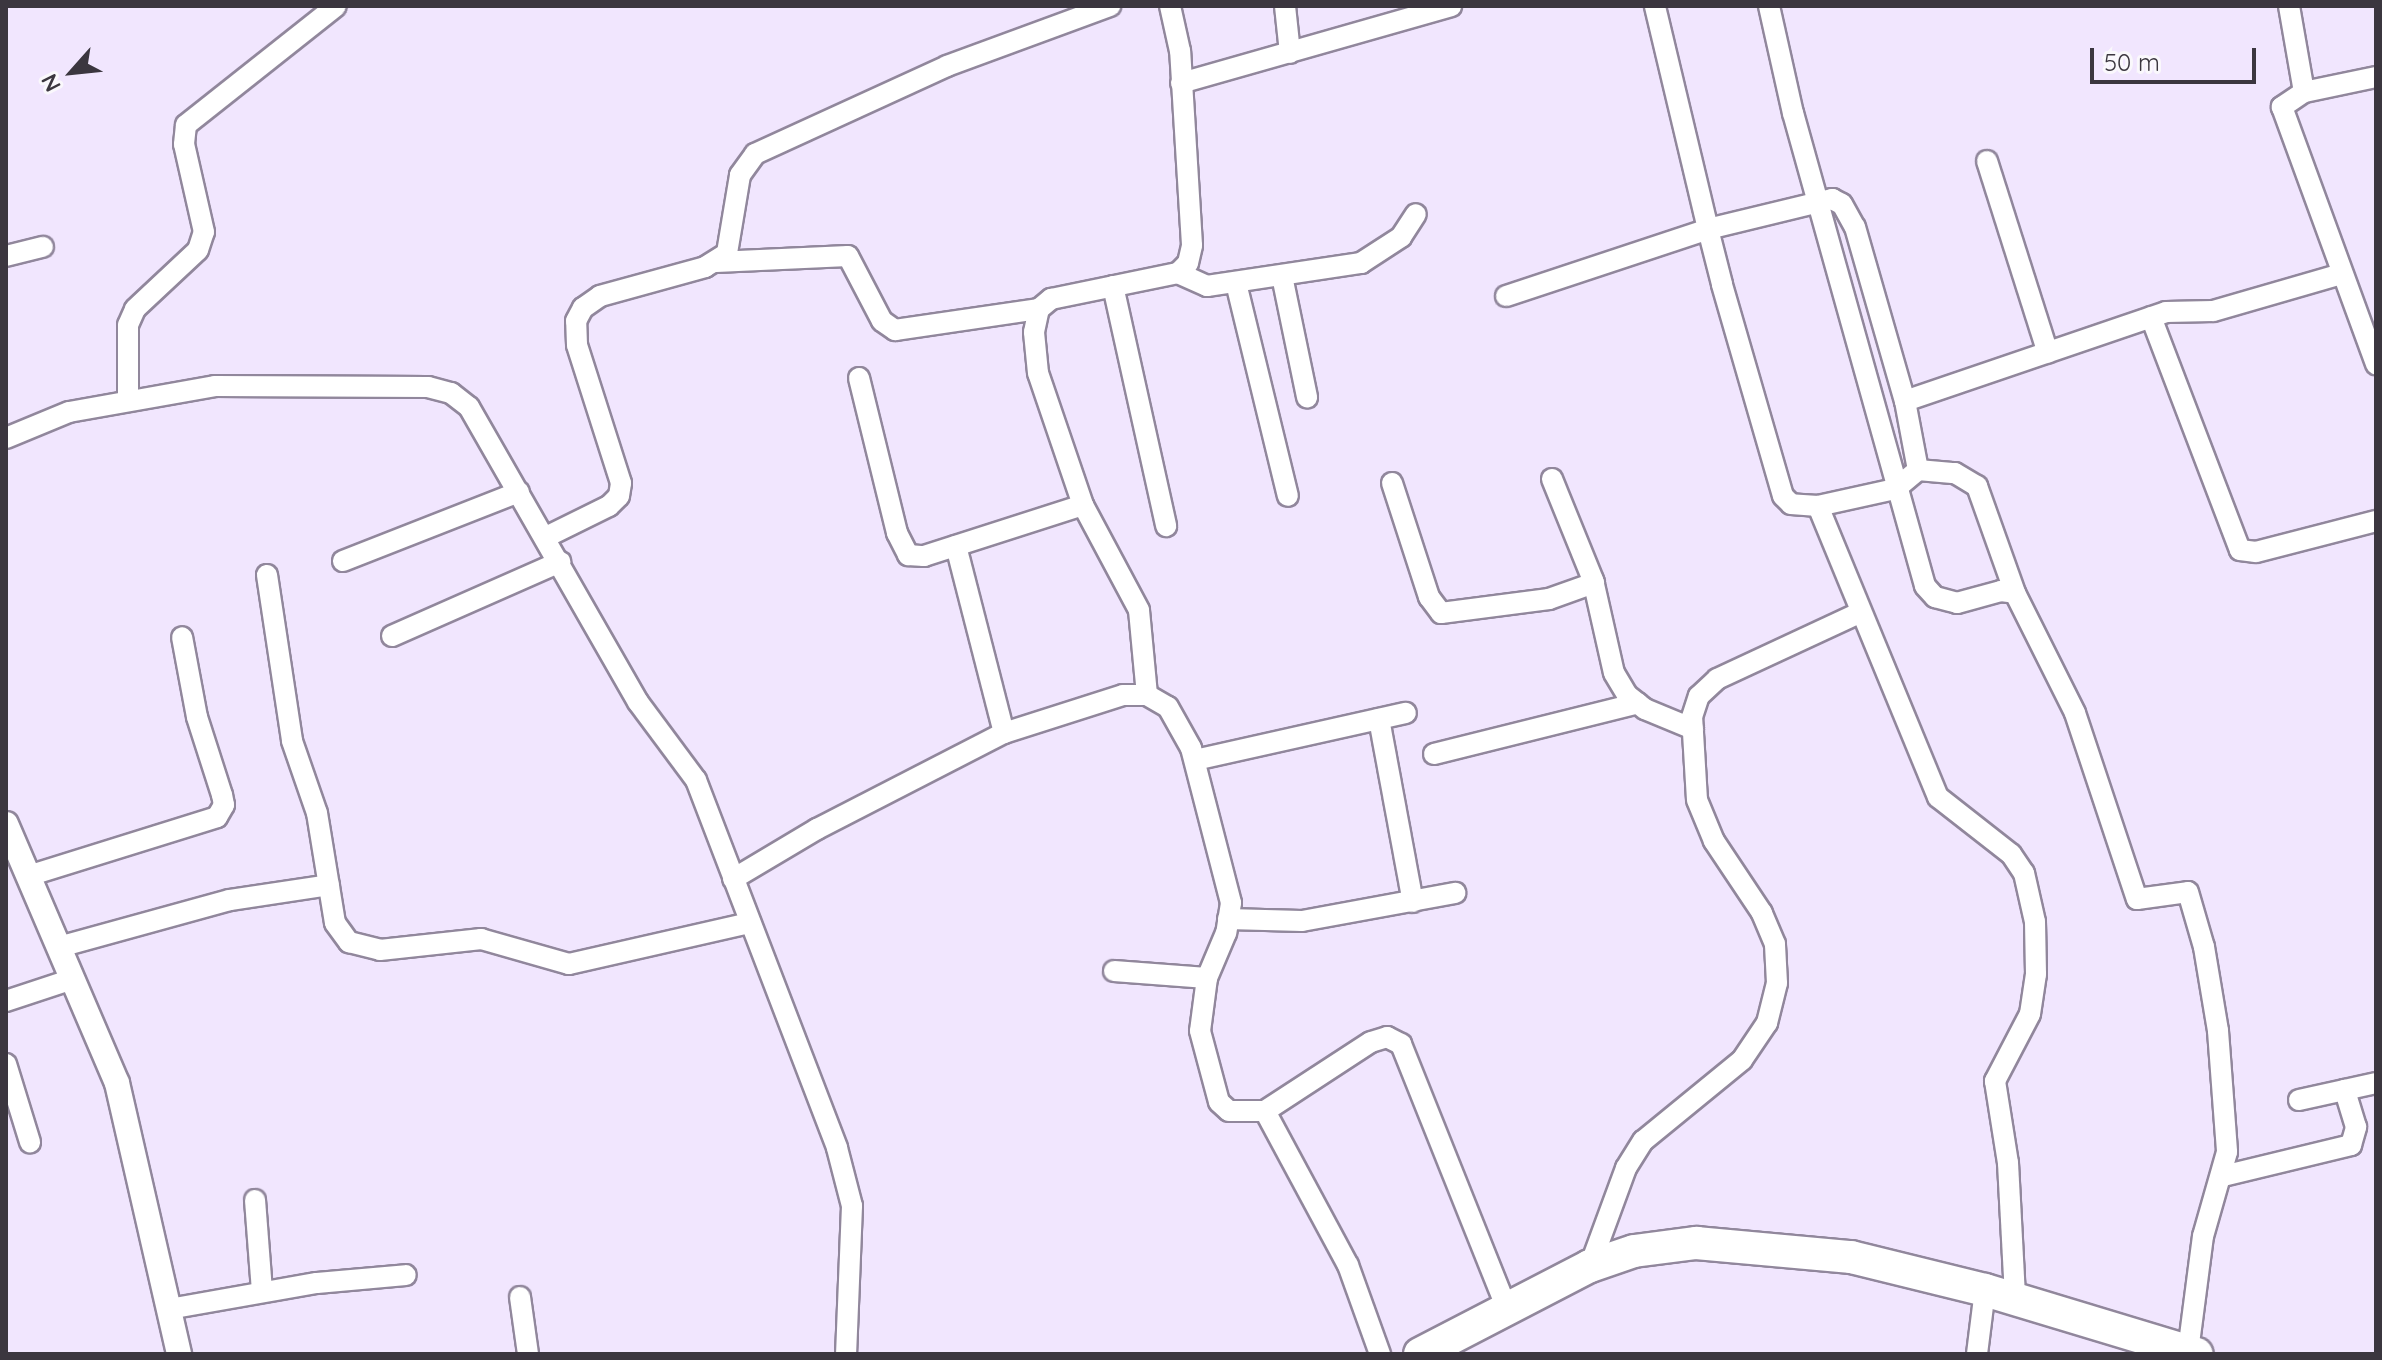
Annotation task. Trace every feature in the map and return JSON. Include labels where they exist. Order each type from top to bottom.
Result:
[{"type":"main road","points":[[1420,1354],[1590,1266],[1666,1246],[1739,1243],[1851,1257],[2000,1294],[2193,1352]]},
{"type":"street","points":[[128,400],[132,317],[198,250],[204,232],[184,144],[186,125],[336,6]]},
{"type":"street","points":[[716,262],[727,253],[740,175],[755,154],[947,66],[1110,6]]},
{"type":"street","points":[[546,537],[609,506],[619,496],[621,483],[577,345],[576,321],[583,308],[600,296],[716,262],[848,256],[882,321],[895,330],[1039,309],[1051,299],[1178,273],[1188,263],[1192,245],[1181,83],[1170,6]]},
{"type":"street","points":[[1285,6],[1290,53]]},
{"type":"street","points":[[1655,6],[1708,229],[1783,496],[1791,504],[1818,506],[1895,489],[1918,470],[1955,473],[1977,486],[2015,593],[2075,713],[2137,899],[2188,892],[2204,947],[2218,1031],[2227,1152],[2223,1176],[2203,1236],[2193,1352]]},
{"type":"street","points":[[1769,6],[1816,201],[1895,489],[1925,586],[1935,597],[1957,603],[2001,591],[2015,593]]},
{"type":"street","points":[[2289,6],[2304,92]]},
{"type":"street","points":[[1181,83],[1439,8]]},
{"type":"street","points":[[2376,77],[2304,92],[2282,107],[2284,120],[2376,364]]},
{"type":"street","points":[[1987,161],[2048,353]]},
{"type":"street","points":[[1506,296],[1708,229],[1816,201],[1842,204],[1855,227],[1905,401],[1918,470]]},
{"type":"street","points":[[1178,273],[1207,286],[1361,263],[1401,237],[1416,214]]},
{"type":"street","points":[[6,256],[43,247]]},
{"type":"street","points":[[1905,401],[2151,317],[2213,311],[2341,274]]},
{"type":"street","points":[[1282,276],[1307,397]]},
{"type":"street","points":[[1236,283],[1288,496]]},
{"type":"street","points":[[1113,286],[1166,526]]},
{"type":"street","points":[[1039,309],[1034,332],[1038,373],[1083,505],[1139,610],[1147,695]]},
{"type":"street","points":[[2151,317],[2240,550],[2256,552],[2376,521]]},
{"type":"street","points":[[859,378],[897,533],[908,555],[956,546],[1083,505]]},
{"type":"street","points":[[6,438],[69,412],[128,400],[248,385],[428,387],[451,393],[469,407],[638,702],[696,780],[837,1148],[852,1206],[846,1354]]},
{"type":"street","points":[[1552,479],[1594,583],[1614,673],[1638,703],[1693,729]]},
{"type":"street","points":[[1392,483],[1429,597],[1441,613],[1549,599],[1594,583]]},
{"type":"street","points":[[343,561],[519,492]]},
{"type":"street","points":[[1818,506],[1859,613],[1938,797],[2011,854],[2024,873],[2035,922],[2036,974],[2030,1014],[1995,1081],[2008,1163],[2000,1294],[1977,1354]]},
{"type":"street","points":[[956,546],[1004,733]]},
{"type":"street","points":[[392,636],[560,562]]},
{"type":"street","points":[[267,575],[292,741],[317,813],[335,923],[349,942],[380,950],[481,939],[569,964],[750,923]]},
{"type":"street","points":[[1590,1266],[1626,1168],[1643,1141],[1742,1060],[1767,1023],[1777,983],[1775,944],[1762,913],[1705,826],[1697,800],[1693,729],[1699,696],[1717,679],[1859,613]]},
{"type":"street","points":[[28,876],[217,817],[224,805],[197,717],[182,637]]},
{"type":"street","points":[[733,879],[817,829],[1004,733],[1123,695],[1147,695],[1168,707],[1195,760],[1224,871],[1228,919],[1207,978],[1200,1031],[1219,1102],[1229,1111],[1265,1111],[1371,1042],[1387,1037],[1401,1044],[1507,1309]]},
{"type":"street","points":[[1434,754],[1638,703]]},
{"type":"street","points":[[1195,760],[1406,713]]},
{"type":"street","points":[[1379,719],[1413,902]]},
{"type":"street","points":[[6,824],[117,1083],[179,1354]]},
{"type":"street","points":[[59,947],[230,900],[329,885]]},
{"type":"street","points":[[1228,919],[1302,921],[1455,893]]},
{"type":"street","points":[[1114,971],[1207,978]]},
{"type":"street","points":[[6,1001],[73,979]]},
{"type":"street","points":[[6,1064],[30,1142]]},
{"type":"street","points":[[2299,1100],[2376,1083]]},
{"type":"street","points":[[2223,1176],[2351,1145],[2356,1127],[2345,1090]]},
{"type":"street","points":[[1265,1111],[1348,1265],[1380,1354]]},
{"type":"street","points":[[255,1200],[262,1292]]},
{"type":"street","points":[[169,1309],[262,1292],[406,1275]]},
{"type":"street","points":[[520,1297],[528,1354]]}]
